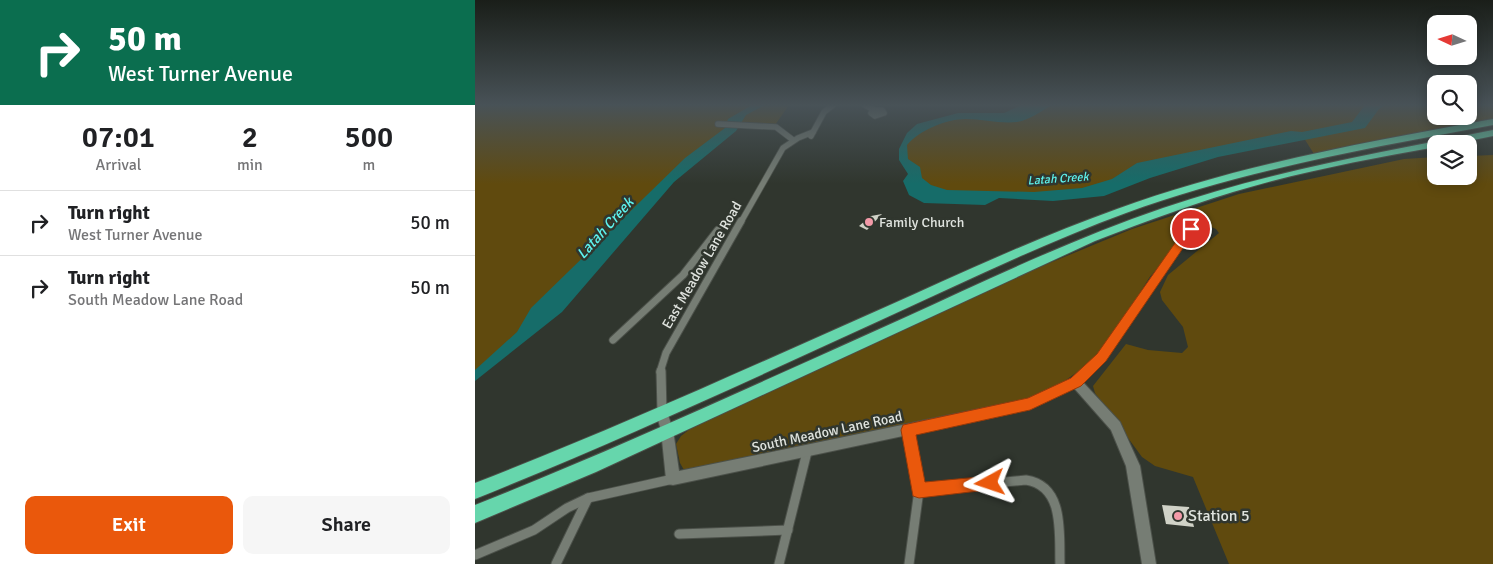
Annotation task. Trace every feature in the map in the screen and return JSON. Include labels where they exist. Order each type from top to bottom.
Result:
[{"type":"highway","points":[[475,491],[662,413],[1015,254],[1121,212],[1234,176],[1446,131]]},
{"type":"highway","points":[[1477,136],[1493,133]]},
{"type":"highway","points":[[475,514],[590,467],[667,430],[1091,238],[1173,208],[1251,184],[1374,155],[1427,146]]},
{"type":"street","points":[[782,131],[793,140],[807,139],[813,131]]},
{"type":"street","name":"East Meadow Lane Road","points":[[662,413],[659,376],[666,353],[783,148],[793,140]]},
{"type":"street","name":"South Meadow Lane Road","points":[[475,554],[534,530],[567,508],[607,492],[807,452],[1030,404],[1076,382],[1102,358],[1191,229],[1203,224]]},
{"type":"street","points":[[613,340],[692,266],[716,234],[732,237]]},
{"type":"street","points":[[1076,382],[1116,426],[1129,458],[1149,564]]},
{"type":"street","points":[[662,413],[667,430],[673,479]]},
{"type":"street","points":[[908,430],[919,490],[909,564]]},
{"type":"street","points":[[779,564],[807,452]]},
{"type":"street","points":[[919,490],[1026,480],[1041,483],[1052,493],[1056,509],[1060,564]]},
{"type":"street","points":[[556,564],[589,498]]},
{"type":"street","points":[[679,534],[788,530]]},
{"type":"shaded area","points":[[475,131],[726,131],[694,158],[475,376]]},
{"type":"shaded area","points":[[920,131],[1430,131],[1314,154],[1302,135],[1211,153],[1119,183],[1051,195],[924,190],[903,159],[903,147],[910,135]]},
{"type":"shaded area","points":[[1493,155],[1493,564],[1229,564],[1193,477],[1155,466],[1142,457],[1095,393],[1093,386],[1126,344],[1148,350],[1182,353],[1188,347],[1183,327],[1162,300],[1160,292],[1168,275],[1219,233],[1216,229],[1197,221],[1149,278],[1110,342],[1090,363],[1056,387],[1017,403],[684,470],[680,463],[676,444],[681,436],[690,429],[1040,267],[1132,229],[1239,194],[1404,159],[1427,158],[1427,185],[1477,185],[1477,156]]},
{"type":"water","points":[[721,131],[736,131],[674,182],[562,312],[475,381],[475,370],[517,332],[531,308],[685,158]]},
{"type":"water","points":[[924,131],[907,145],[908,159],[920,167],[922,178],[931,185],[947,190],[1034,192],[1082,188],[1112,179],[1137,163],[1289,131],[1348,131],[1218,157],[1150,178],[1104,196],[1053,201],[999,198],[985,205],[924,203],[909,195],[903,181],[908,174],[899,160],[899,149],[907,133]]},
{"type":"building","name":"Family Church","points":[[882,214],[867,230],[859,226],[871,216]]},
{"type":"building","name":"Station 5","points":[[1162,505],[1189,507],[1194,527],[1166,524]]},
{"type":"place","name":"Family Church","points":[[869,222]]},
{"type":"place","name":"Station 5","points":[[1178,516]]},
{"type":"route","points":[[990,483],[919,490],[908,430],[1030,404],[1076,382],[1102,358],[1191,229]]},
{"type":"water label","name":"Latah Creek","points":[[1058,179]]},
{"type":"water label","name":"Latah Creek","points":[[605,228]]}]
